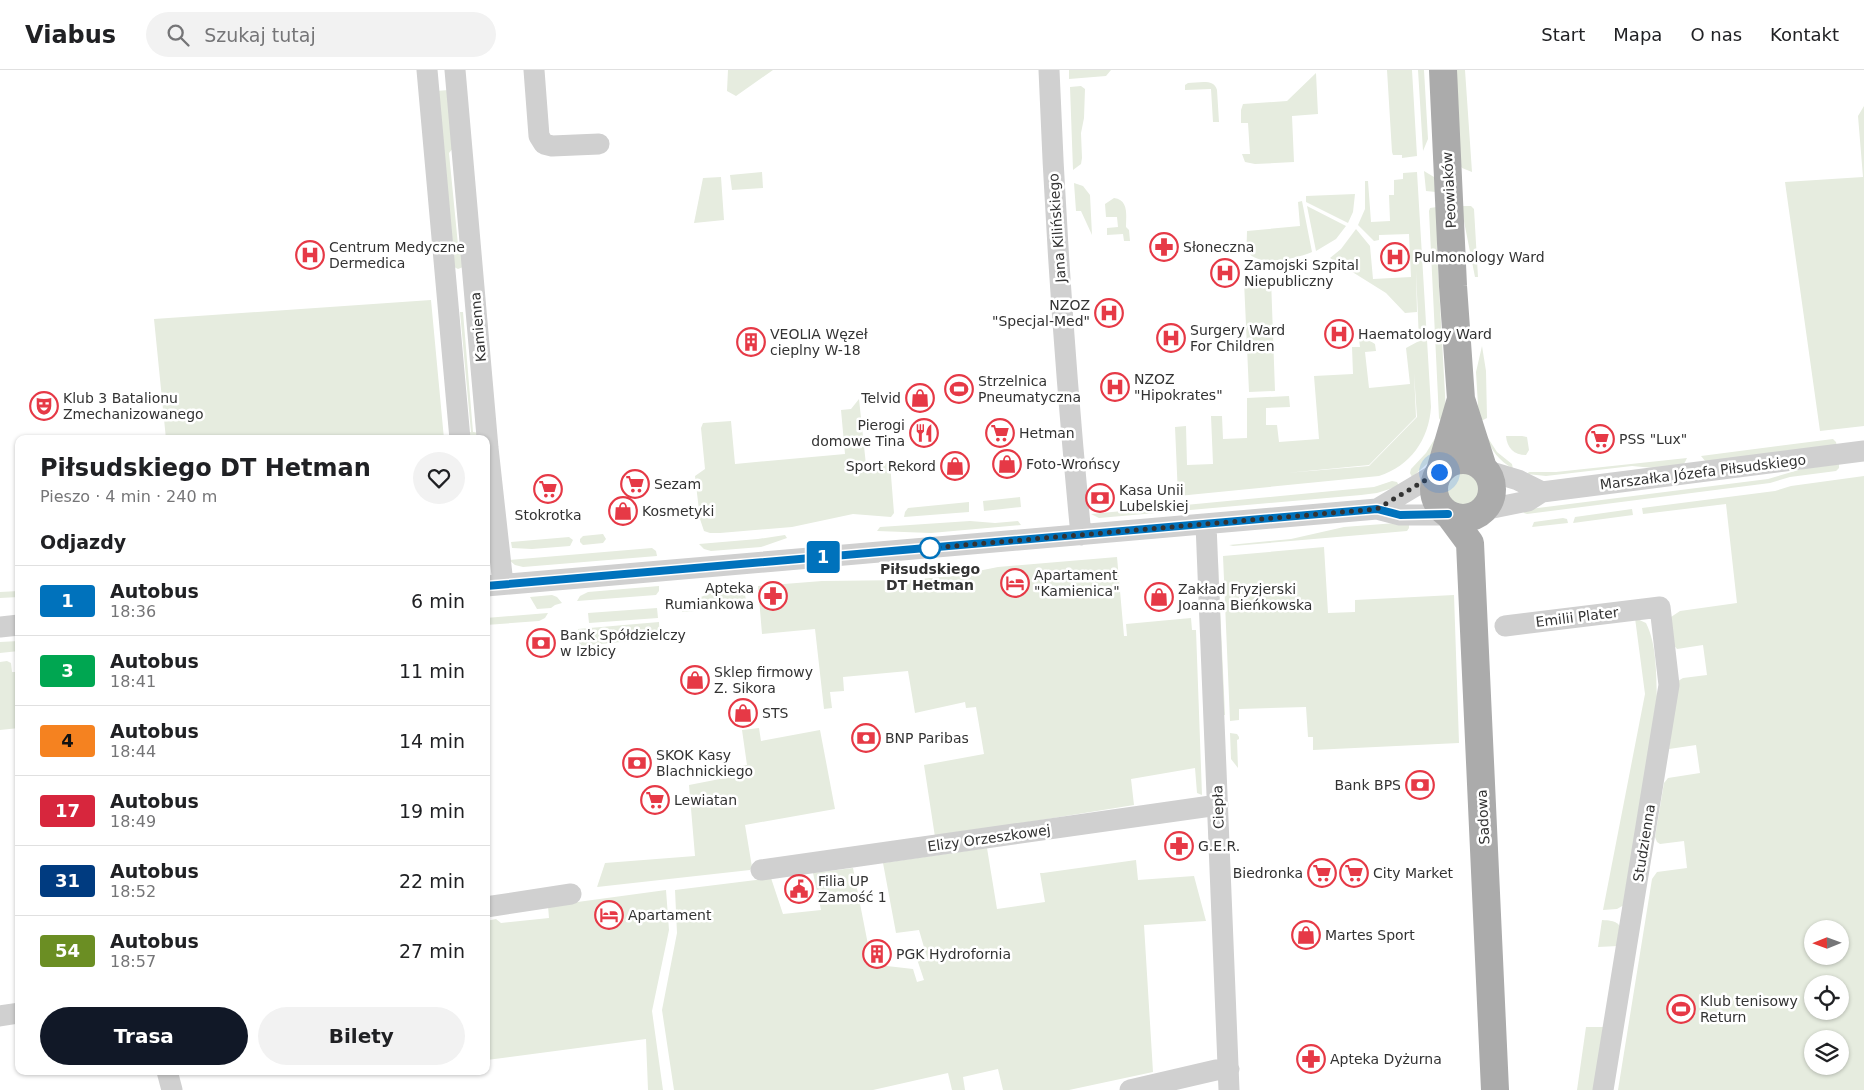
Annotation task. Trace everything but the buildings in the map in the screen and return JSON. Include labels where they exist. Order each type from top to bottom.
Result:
[{"type":"main road","name":"Peowiaków","points":[[1443,70],[1453,286],[1461,399],[1484,469]]},
{"type":"main road","name":"Peowiaków","points":[[1440,471],[1461,399]]},
{"type":"main road","points":[[1449,515],[1463,519],[1476,516],[1490,500],[1492,487],[1489,475],[1472,461],[1451,462],[1440,471],[1434,485],[1435,499],[1470,543]]},
{"type":"main road","name":"Sadowa","points":[[1482,511],[1470,543],[1496,1090]]},
{"type":"street","name":"Kamienna","points":[[427,70],[460,435]]},
{"type":"street","name":"Kamienna","points":[[455,70],[486,435]]},
{"type":"street","points":[[534,70],[539,136],[544,144],[552,146],[599,144]]},
{"type":"street","name":"Jana Kilińskiego","points":[[1049,70],[1061,285],[1081,535]]},
{"type":"street","points":[[446,290],[474,287]]},
{"type":"street","name":"Marszałka Józefa Piłsudskiego","points":[[1482,511],[1504,505],[1528,502],[1542,492],[1864,451]]},
{"type":"street","points":[[1484,469],[1518,480],[1542,492]]},
{"type":"street","points":[[1377,509],[1440,471]]},
{"type":"street","name":"Kamienna","points":[[490,507],[494,585]]},
{"type":"street","points":[[494,585],[1377,509],[1400,515],[1449,515]]},
{"type":"street","name":"Ciepła","points":[[1206,524],[1229,1090]]},
{"type":"street","name":"Studzienna","points":[[1603,1090],[1669,685],[1660,607],[1648,608]]},
{"type":"street","name":"Emilii Plater","points":[[1506,626],[1648,608]]},
{"type":"street","points":[[0,627],[15,625]]},
{"type":"street","name":"Elizy Orzeszkowej","points":[[761,870],[1218,805]]},
{"type":"street","points":[[490,905],[571,894]]},
{"type":"street","points":[[0,1016],[15,1014]]},
{"type":"street","points":[[1130,1090],[1216,1070],[1229,1069]]},
{"type":"street","points":[[168,1075],[172,1090]]},
{"type":"shaded area","points":[[728,70],[773,70],[736,96],[727,91]]},
{"type":"shaded area","points":[[1069,70],[1111,70],[1106,76],[1069,79]]},
{"type":"shaded area","points":[[1387,70],[1412,70],[1417,156],[1402,158],[1402,155],[1393,155]]},
{"type":"shaded area","points":[[1418,70],[1424,70],[1428,139],[1423,151]]},
{"type":"shaded area","points":[[1455,70],[1465,70],[1472,172],[1462,168],[1459,164]]},
{"type":"shaded area","points":[[1316,73],[1318,114],[1292,116],[1294,162],[1255,164],[1245,162],[1242,154],[1250,154],[1248,123],[1241,123],[1243,104],[1287,101]]},
{"type":"shaded area","points":[[1205,82],[1215,86],[1217,90],[1219,122],[1213,122],[1211,89],[1185,90],[1185,85],[1188,83]]},
{"type":"shaded area","points":[[1081,86],[1085,89],[1084,118],[1081,133],[1082,158],[1081,164],[1073,170],[1070,87]]},
{"type":"shaded area","points":[[449,90],[454,147],[449,153],[458,245],[463,249],[463,267],[458,269],[454,267],[436,91]]},
{"type":"shaded area","points":[[1864,106],[1864,426],[1820,431],[1785,182],[1863,177],[1858,116]]},
{"type":"shaded area","points":[[1424,171],[1434,177],[1436,192],[1426,191]]},
{"type":"shaded area","points":[[762,172],[763,188],[732,190],[730,175]]},
{"type":"shaded area","points":[[1417,172],[1431,407],[1426,430],[1416,450],[1400,466],[1379,476],[1178,496],[1175,427],[1186,426],[1187,465],[1213,464],[1211,416],[1222,416],[1223,439],[1247,438],[1247,398],[1289,396],[1290,407],[1266,408],[1266,425],[1277,425],[1279,442],[1319,439],[1314,376],[1353,374],[1352,347],[1360,347],[1359,340],[1367,339],[1375,344],[1376,351],[1365,352],[1369,388],[1410,384],[1406,348],[1419,341],[1416,270],[1417,312],[1405,313],[1386,293],[1330,258],[1341,249],[1356,229],[1370,246],[1373,279],[1411,277],[1409,234],[1379,235],[1379,240],[1374,241],[1358,225],[1365,209],[1365,181],[1368,181],[1371,222],[1390,221],[1389,195],[1394,195],[1394,180],[1403,179],[1403,173]],"holes":[[[1414,373],[1417,417],[1369,466],[1286,473],[1369,465],[1416,417]]]},
{"type":"shaded area","points":[[721,177],[724,220],[694,223],[703,178]]},
{"type":"shaded area","points":[[1074,183],[1083,186],[1090,195],[1092,235],[1081,211],[1076,211]]},
{"type":"shaded area","points":[[1355,194],[1353,212],[1348,223],[1306,202],[1306,196]]},
{"type":"shaded area","points":[[1114,198],[1119,199],[1126,209],[1126,227],[1129,230],[1130,241],[1124,241],[1123,234],[1107,235],[1107,228],[1118,227],[1117,217],[1106,217],[1105,204]]},
{"type":"shaded area","points":[[1302,201],[1312,252],[1298,257],[1278,260],[1259,259],[1252,256],[1247,249],[1247,231],[1300,226],[1298,202]]},
{"type":"shaded area","points":[[1307,206],[1346,226],[1336,239],[1316,251]]},
{"type":"shaded area","points":[[1461,206],[1471,206],[1474,209],[1478,277],[1475,277]]},
{"type":"shaded area","points":[[1437,207],[1437,251],[1446,412],[1441,421],[1439,418],[1429,211],[1430,208]]},
{"type":"shaded area","points":[[1271,279],[1275,391],[1249,392],[1244,281]]},
{"type":"shaded area","points":[[431,300],[444,435],[166,435],[154,319]]},
{"type":"shaded area","points":[[460,312],[463,312],[473,432],[480,433],[478,435],[468,435],[466,433],[471,432]]},
{"type":"shaded area","points":[[1482,346],[1486,371],[1487,418],[1479,422],[1476,372]]},
{"type":"shaded area","points":[[859,399],[866,465],[890,463],[894,513],[891,517],[853,514],[792,527],[720,533],[704,531],[700,519],[695,476],[705,469],[701,428],[703,423],[731,421],[735,464],[845,454],[841,410],[851,409]]},
{"type":"shaded area","points":[[1437,435],[1435,452],[1427,464],[1412,477],[1411,469],[1426,453]]},
{"type":"shaded area","points":[[1486,435],[1497,452],[1512,464],[1513,469],[1496,455]]},
{"type":"shaded area","points":[[1506,436],[1527,437],[1529,450],[1526,455],[1518,454],[1512,450]]},
{"type":"shaded area","points":[[1833,439],[1837,447],[1706,462],[1701,456]]},
{"type":"shaded area","points":[[1687,458],[1684,464],[1665,469],[1632,466],[1546,476],[1527,474],[1529,472],[1556,472]]},
{"type":"shaded area","points":[[1839,462],[1839,468],[1836,471],[1790,477],[1770,483],[1527,514],[1522,510],[1768,479],[1812,466]]},
{"type":"shaded area","points":[[1464,472],[1476,477],[1481,489],[1476,501],[1464,506],[1452,501],[1447,489],[1452,477]]},
{"type":"shaded area","points":[[1864,476],[1864,1090],[1618,1090],[1652,879],[1657,872],[1687,868],[1684,841],[1660,844],[1655,837],[1664,783],[1668,778],[1700,773],[1696,745],[1669,749],[1678,681],[1683,678],[1707,675],[1703,645],[1677,649],[1672,643],[1671,617],[1680,611],[1737,603],[1726,504],[1643,514],[1642,508],[1775,491],[1791,486]]},
{"type":"shaded area","points":[[1392,481],[1397,482],[1399,486],[1377,493],[1361,495],[1099,518],[1091,514],[1374,487]]},
{"type":"shaded area","points":[[1020,497],[1021,507],[984,511],[983,501]]},
{"type":"shaded area","points":[[969,502],[969,512],[904,517],[908,508]]},
{"type":"shaded area","points":[[1632,509],[1633,515],[1573,523],[1575,517]]},
{"type":"shaded area","points":[[1567,519],[1568,523],[1532,527],[1534,522]]},
{"type":"shaded area","points":[[970,521],[995,523],[1018,521],[1021,525],[931,533],[877,531],[880,527]]},
{"type":"shaded area","points":[[1409,522],[1407,531],[1229,545],[1291,539],[1344,527]]},
{"type":"shaded area","points":[[603,534],[606,539],[603,543],[583,545],[580,542],[583,536]]},
{"type":"shaded area","points":[[785,535],[787,538],[761,547],[711,551],[704,549],[699,544],[758,539]]},
{"type":"shaded area","points":[[569,537],[573,540],[570,546],[532,549],[512,548],[511,542]]},
{"type":"shaded area","points":[[1324,547],[1328,613],[1355,612],[1355,600],[1454,595],[1459,743],[1313,750],[1313,737],[1308,737],[1306,707],[1239,709],[1239,720],[1230,721],[1223,556]]},
{"type":"shaded area","points":[[652,548],[656,551],[657,556],[523,567],[515,565],[509,560]]},
{"type":"shaded area","points":[[1117,557],[1124,636],[1127,636],[1126,624],[1191,618],[1192,630],[1196,630],[1202,795],[1197,793],[1195,768],[1131,779],[1134,805],[935,837],[924,765],[984,754],[976,707],[966,708],[965,702],[915,713],[908,671],[843,677],[844,691],[830,692],[832,708],[824,709],[815,629],[762,634],[758,586],[822,581],[909,580],[953,576],[998,567]]},
{"type":"shaded area","points":[[1218,561],[1225,715],[1221,715]]},
{"type":"shaded area","points":[[659,586],[659,591],[656,595],[577,601],[580,596],[588,592]]},
{"type":"shaded area","points":[[744,588],[747,607],[682,612],[682,604],[722,589]]},
{"type":"shaded area","points":[[15,591],[15,597],[0,598],[0,592]]},
{"type":"shaded area","points":[[552,595],[557,597],[562,603],[551,608],[537,609],[530,597]]},
{"type":"shaded area","points":[[657,608],[658,618],[589,623],[588,613]]},
{"type":"shaded area","points":[[548,613],[545,618],[539,621],[490,625],[490,618]]},
{"type":"shaded area","points":[[1635,618],[1646,623],[1650,632],[1655,660],[1657,698],[1624,905],[1617,909],[1603,910],[1645,694]]},
{"type":"shaded area","points":[[659,622],[660,641],[653,641],[652,639],[590,645],[590,654],[585,653],[579,646],[578,629]]},
{"type":"shaded area","points":[[15,641],[15,651],[0,653],[0,642]]},
{"type":"shaded area","points":[[7,661],[11,663],[12,672],[15,672],[15,728],[0,730],[0,662]]},
{"type":"shaded area","points":[[759,728],[761,741],[820,730],[835,809],[745,825],[752,867],[750,870],[597,887],[605,863],[695,856],[689,785],[725,778],[724,769],[747,765],[742,730]]},
{"type":"shaded area","points":[[1230,733],[1237,734],[1239,737],[1237,740],[1238,768],[1231,759]]},
{"type":"shaded area","points":[[987,848],[997,909],[1045,902],[1040,873],[1136,860],[1138,880],[1194,876],[1206,921],[1144,925],[1153,1072],[1069,1090],[1003,1090],[998,1069],[963,1077],[965,1090],[952,1090],[948,1073],[873,1090],[674,1090],[662,1010],[677,933],[675,890],[771,878],[783,914],[821,910],[813,873],[853,868],[872,965],[886,962],[887,966],[913,969],[917,982],[924,980],[917,959],[928,961],[919,930],[896,933],[883,863]]},
{"type":"shaded area","points":[[666,890],[669,930],[652,1011],[663,1090],[648,1090],[646,1039],[490,1060],[490,920],[496,919],[501,923],[549,918],[548,906]]},
{"type":"shaded area","points":[[1602,920],[1615,922],[1620,927],[1618,946],[1598,947]]},
{"type":"shaded area","points":[[1586,1027],[1604,1027],[1595,1090],[1577,1090]]},
{"type":"bus line","name":"1","points":[[490,586],[1377,509],[1400,515],[1448,514]]},
{"type":"place","name":"Słoneczna","points":[[1164,247]]},
{"type":"place","name":"Centrum Medyczne Dermedica","points":[[310,255]]},
{"type":"place","name":"Pulmonology Ward","points":[[1395,257]]},
{"type":"place","name":"Zamojski Szpital Niepubliczny","points":[[1225,273]]},
{"type":"place","name":"NZOZ \"Specjal-Med\"","points":[[1109,313]]},
{"type":"place","name":"Haematology Ward","points":[[1339,334]]},
{"type":"place","name":"Surgery Ward For Children","points":[[1171,338]]},
{"type":"place","name":"VEOLIA Węzeł cieplny W-18","points":[[751,342]]},
{"type":"place","name":"NZOZ \"Hipokrates\"","points":[[1115,387]]},
{"type":"place","name":"Strzelnica Pneumatyczna","points":[[959,389]]},
{"type":"place","name":"Telvid","points":[[920,398]]},
{"type":"place","name":"Klub 3 Batalionu Zmechanizowanego","points":[[44,406]]},
{"type":"place","name":"Pierogi domowe Tina","points":[[924,433]]},
{"type":"place","name":"Hetman","points":[[1000,433]]},
{"type":"place","name":"PSS \"Lux\"","points":[[1600,439]]},
{"type":"place","name":"Foto-Wrońscy","points":[[1007,464]]},
{"type":"place","name":"Sport Rekord","points":[[955,466]]},
{"type":"place","name":"Sezam","points":[[635,484]]},
{"type":"place","name":"Stokrotka","points":[[548,489]]},
{"type":"place","name":"Kasa Unii Lubelskiej","points":[[1100,498]]},
{"type":"place","name":"Kosmetyki","points":[[623,511]]},
{"type":"place","name":"Piłsudskiego DT Hetman","points":[[930,548]]},
{"type":"place","name":"Apartament \"Kamienica\"","points":[[1015,583]]},
{"type":"place","name":"Apteka Rumiankowa","points":[[773,596]]},
{"type":"place","name":"Zakład Fryzjerski Joanna Bieńkowska","points":[[1159,597]]},
{"type":"place","name":"Bank Spółdzielczy w Izbicy","points":[[541,643]]},
{"type":"place","name":"Sklep firmowy Z. Sikora","points":[[695,680]]},
{"type":"place","name":"STS","points":[[743,713]]},
{"type":"place","name":"BNP Paribas","points":[[866,738]]},
{"type":"place","name":"SKOK Kasy Blachnickiego","points":[[637,763]]},
{"type":"place","name":"Bank BPS","points":[[1420,785]]},
{"type":"place","name":"Lewiatan","points":[[655,800]]},
{"type":"place","name":"G.E.R.","points":[[1179,846]]},
{"type":"place","name":"Biedronka","points":[[1322,873]]},
{"type":"place","name":"City Market","points":[[1354,873]]},
{"type":"place","name":"Filia UP Zamość 1","points":[[799,889]]},
{"type":"place","name":"Apartament","points":[[609,915]]},
{"type":"place","name":"Martes Sport","points":[[1306,935]]},
{"type":"place","name":"PGK Hydrofornia","points":[[877,954]]},
{"type":"place","name":"Klub tenisowy Return","points":[[1681,1009]]},
{"type":"place","name":"Apteka Dyżurna","points":[[1311,1059]]},
{"type":"route","points":[[930,548],[1377,509],[1439,472]]}]
